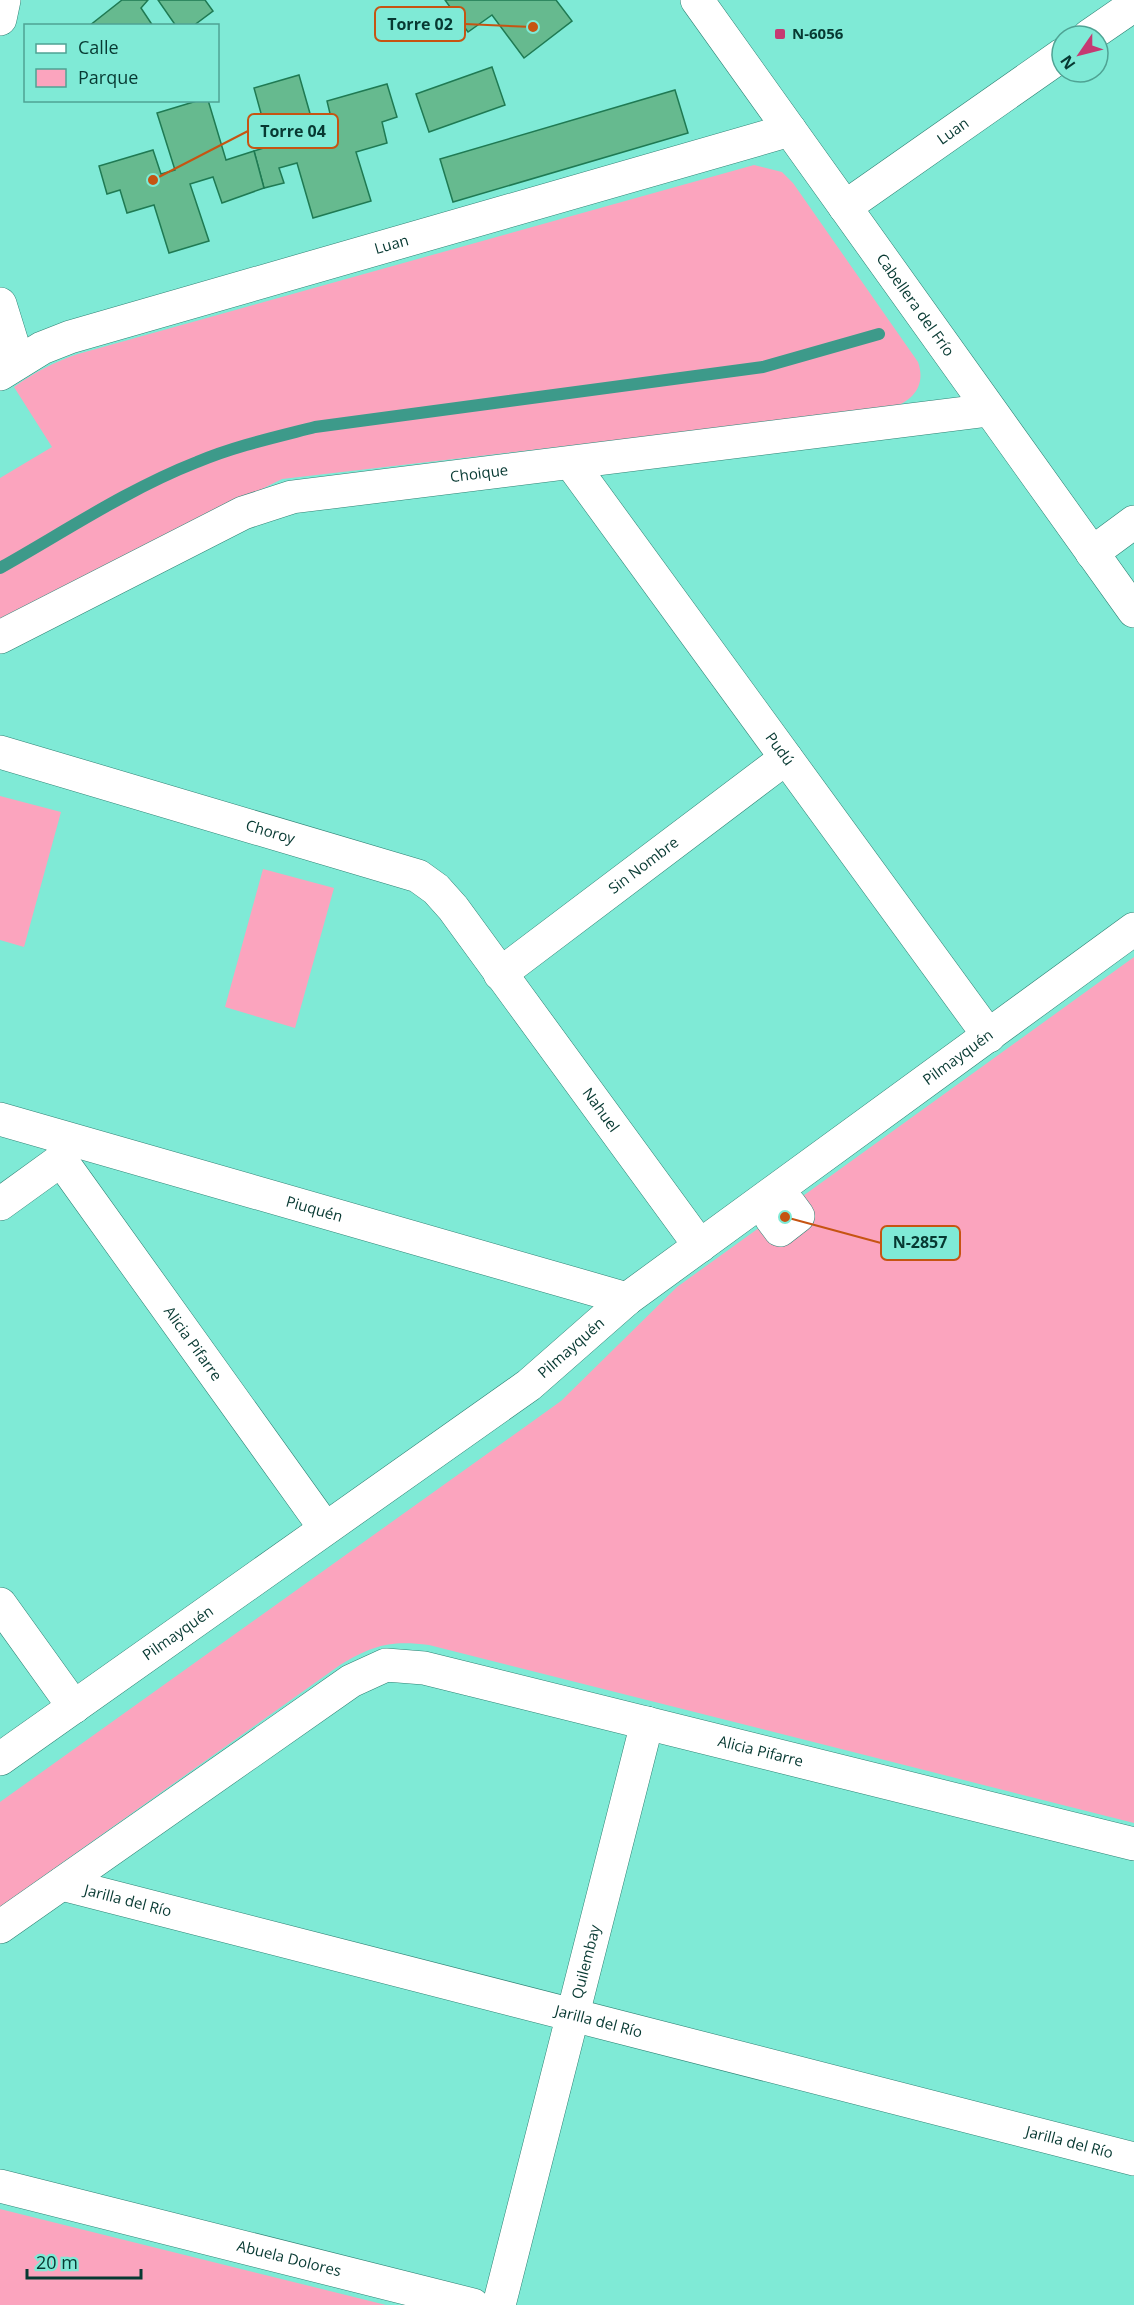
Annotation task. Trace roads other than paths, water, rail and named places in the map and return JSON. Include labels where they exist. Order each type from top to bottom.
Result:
[{"type":"street","points":[[0,19],[4,0]]},
{"type":"street","name":"Cabellera del Frío","points":[[696,0],[1134,611]]},
{"type":"street","points":[[1106,24],[1134,5]]},
{"type":"street","name":"Luan","points":[[845,207],[1050,63]]},
{"type":"street","name":"Luan","points":[[9,368],[51,344],[96,328],[790,130]]},
{"type":"street","points":[[0,304],[9,368]]},
{"type":"street","name":"Choique","points":[[0,637],[243,513],[291,497],[571,464],[989,410]]},
{"type":"street","name":"Pudú","points":[[571,464],[989,1036]]},
{"type":"street","points":[[1092,553],[1134,522]]},
{"type":"street","name":"Choroy","points":[[0,752],[418,876],[436,890],[453,908],[501,974]]},
{"type":"street","name":"Sin Nombre","points":[[501,974],[786,758]]},
{"type":"street","name":"Pilmayquén","points":[[0,1759],[529,1385],[627,1299],[1134,929]]},
{"type":"street","name":"Nahuel","points":[[501,974],[700,1246]]},
{"type":"street","name":"Piuquén","points":[[0,1119],[64,1149],[627,1299]]},
{"type":"street","points":[[0,1204],[64,1149]]},
{"type":"street","name":"Alicia Pifarre","points":[[64,1149],[326,1528]]},
{"type":"street","points":[[0,1604],[74,1707]]},
{"type":"street","name":"Alicia Pifarre","points":[[62,1884],[351,1681],[386,1665],[424,1668],[1134,1844]]},
{"type":"street","name":"Quilembay","points":[[499,2305],[646,1723]]},
{"type":"street","points":[[0,1927],[62,1884]]},
{"type":"street","name":"Jarilla del Río","points":[[62,1884],[1134,2159]]},
{"type":"street","name":"Abuela Dolores","points":[[0,2186],[473,2305]]},
{"type":"waterway","points":[[0,568],[97,512],[171,473],[211,456],[271,438],[315,427],[763,367],[879,334]]},
{"type":"place","name":"Torre 02","points":[[533,27]]},
{"type":"place","name":"N-6056","points":[[780,34]]},
{"type":"place","name":"Torre 04","points":[[153,180]]},
{"type":"place","name":"N-2857","points":[[785,1217]]}]
